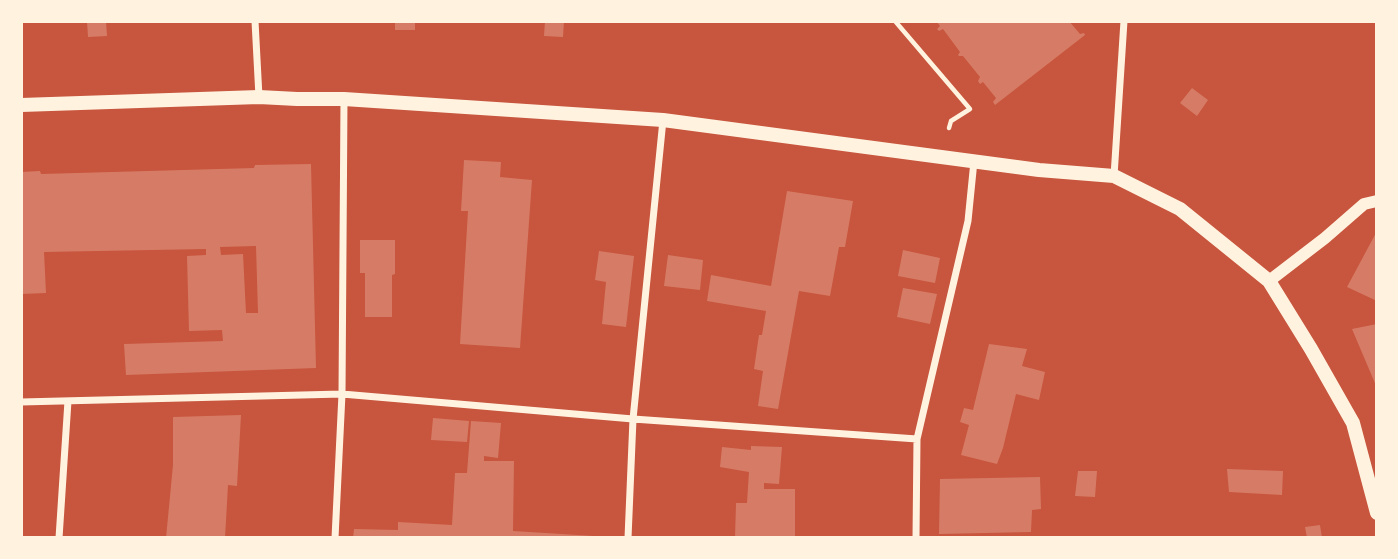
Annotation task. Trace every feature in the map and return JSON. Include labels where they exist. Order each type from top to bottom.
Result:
[{"type":"main road","points":[[21,105],[258,97],[344,99],[663,120],[1039,170],[1114,177],[1180,209],[1269,281],[1353,423],[1377,513]]},
{"type":"street","points":[[255,21],[258,97]]},
{"type":"street","points":[[1114,177],[1124,21]]},
{"type":"street","points":[[335,538],[342,394],[344,99]]},
{"type":"street","points":[[628,538],[633,419],[663,120]]},
{"type":"street","points":[[916,538],[917,439],[968,221],[974,161]]},
{"type":"street","points":[[1269,281],[1364,204],[1377,201]]},
{"type":"street","points":[[21,402],[342,394],[633,419],[917,439]]},
{"type":"street","points":[[59,538],[68,401]]},
{"type":"path","points":[[895,21],[970,109],[951,121],[941,157]]},
{"type":"building","points":[[87,21],[106,21],[107,36],[88,37]]},
{"type":"building","points":[[395,21],[415,21],[415,30],[395,30]]},
{"type":"building","points":[[545,21],[564,21],[563,37],[544,36]]},
{"type":"building","points":[[936,21],[1069,21],[1080,34],[1085,35],[995,105],[993,102],[996,98],[983,82],[980,84],[980,77],[963,56],[958,55],[960,52],[943,29],[937,29],[940,26]]},
{"type":"building","points":[[1192,88],[1208,100],[1197,116],[1180,103]]},
{"type":"building","points":[[464,160],[501,162],[500,177],[532,180],[520,348],[460,344],[468,211],[461,211]]},
{"type":"building","points":[[311,164],[316,368],[126,375],[124,344],[223,341],[222,330],[189,331],[187,256],[206,255],[206,249],[44,252],[46,293],[21,294],[21,172],[40,171],[41,174],[254,168],[255,165]],"holes":[[[256,246],[258,313],[246,313],[243,254],[221,255],[220,247]]]},
{"type":"building","points":[[787,191],[853,201],[845,247],[839,247],[830,296],[799,291],[778,409],[758,406],[763,371],[754,369],[766,311],[707,301],[711,275],[771,286]]},
{"type":"building","points":[[1377,231],[1377,301],[1347,287]]},
{"type":"building","points":[[360,240],[395,240],[392,317],[365,317],[365,273],[360,273]]},
{"type":"building","points":[[903,250],[940,258],[935,283],[898,276]]},
{"type":"building","points":[[599,251],[634,256],[626,327],[602,324],[606,282],[595,280]]},
{"type":"building","points":[[668,255],[703,260],[700,290],[664,286]]},
{"type":"building","points":[[903,288],[937,294],[930,324],[897,317]]},
{"type":"building","points":[[1377,324],[1377,388],[1352,329]]},
{"type":"building","points":[[989,344],[1027,349],[1022,366],[1045,372],[1039,400],[1016,394],[997,464],[961,455],[969,425],[960,422],[964,408],[973,410]]},
{"type":"building","points":[[241,415],[237,486],[228,485],[225,538],[166,538],[173,465],[173,417]]},
{"type":"building","points":[[433,418],[469,421],[467,442],[431,440]]},
{"type":"building","points":[[471,421],[501,423],[498,458],[484,456],[484,461],[514,461],[513,531],[594,538],[353,538],[354,529],[398,530],[398,522],[452,525],[455,473],[467,473]]},
{"type":"building","points":[[751,446],[782,447],[779,484],[764,483],[764,489],[795,489],[795,538],[735,538],[736,503],[747,503],[749,472],[720,467],[722,447],[751,450]]},
{"type":"building","points":[[1227,469],[1283,471],[1282,495],[1229,492]]},
{"type":"building","points":[[1078,471],[1097,471],[1095,497],[1075,496]]},
{"type":"building","points":[[1040,477],[1041,509],[1032,510],[1031,532],[939,534],[940,479]]},
{"type":"building","points":[[1320,525],[1322,538],[1307,538],[1305,527]]}]
